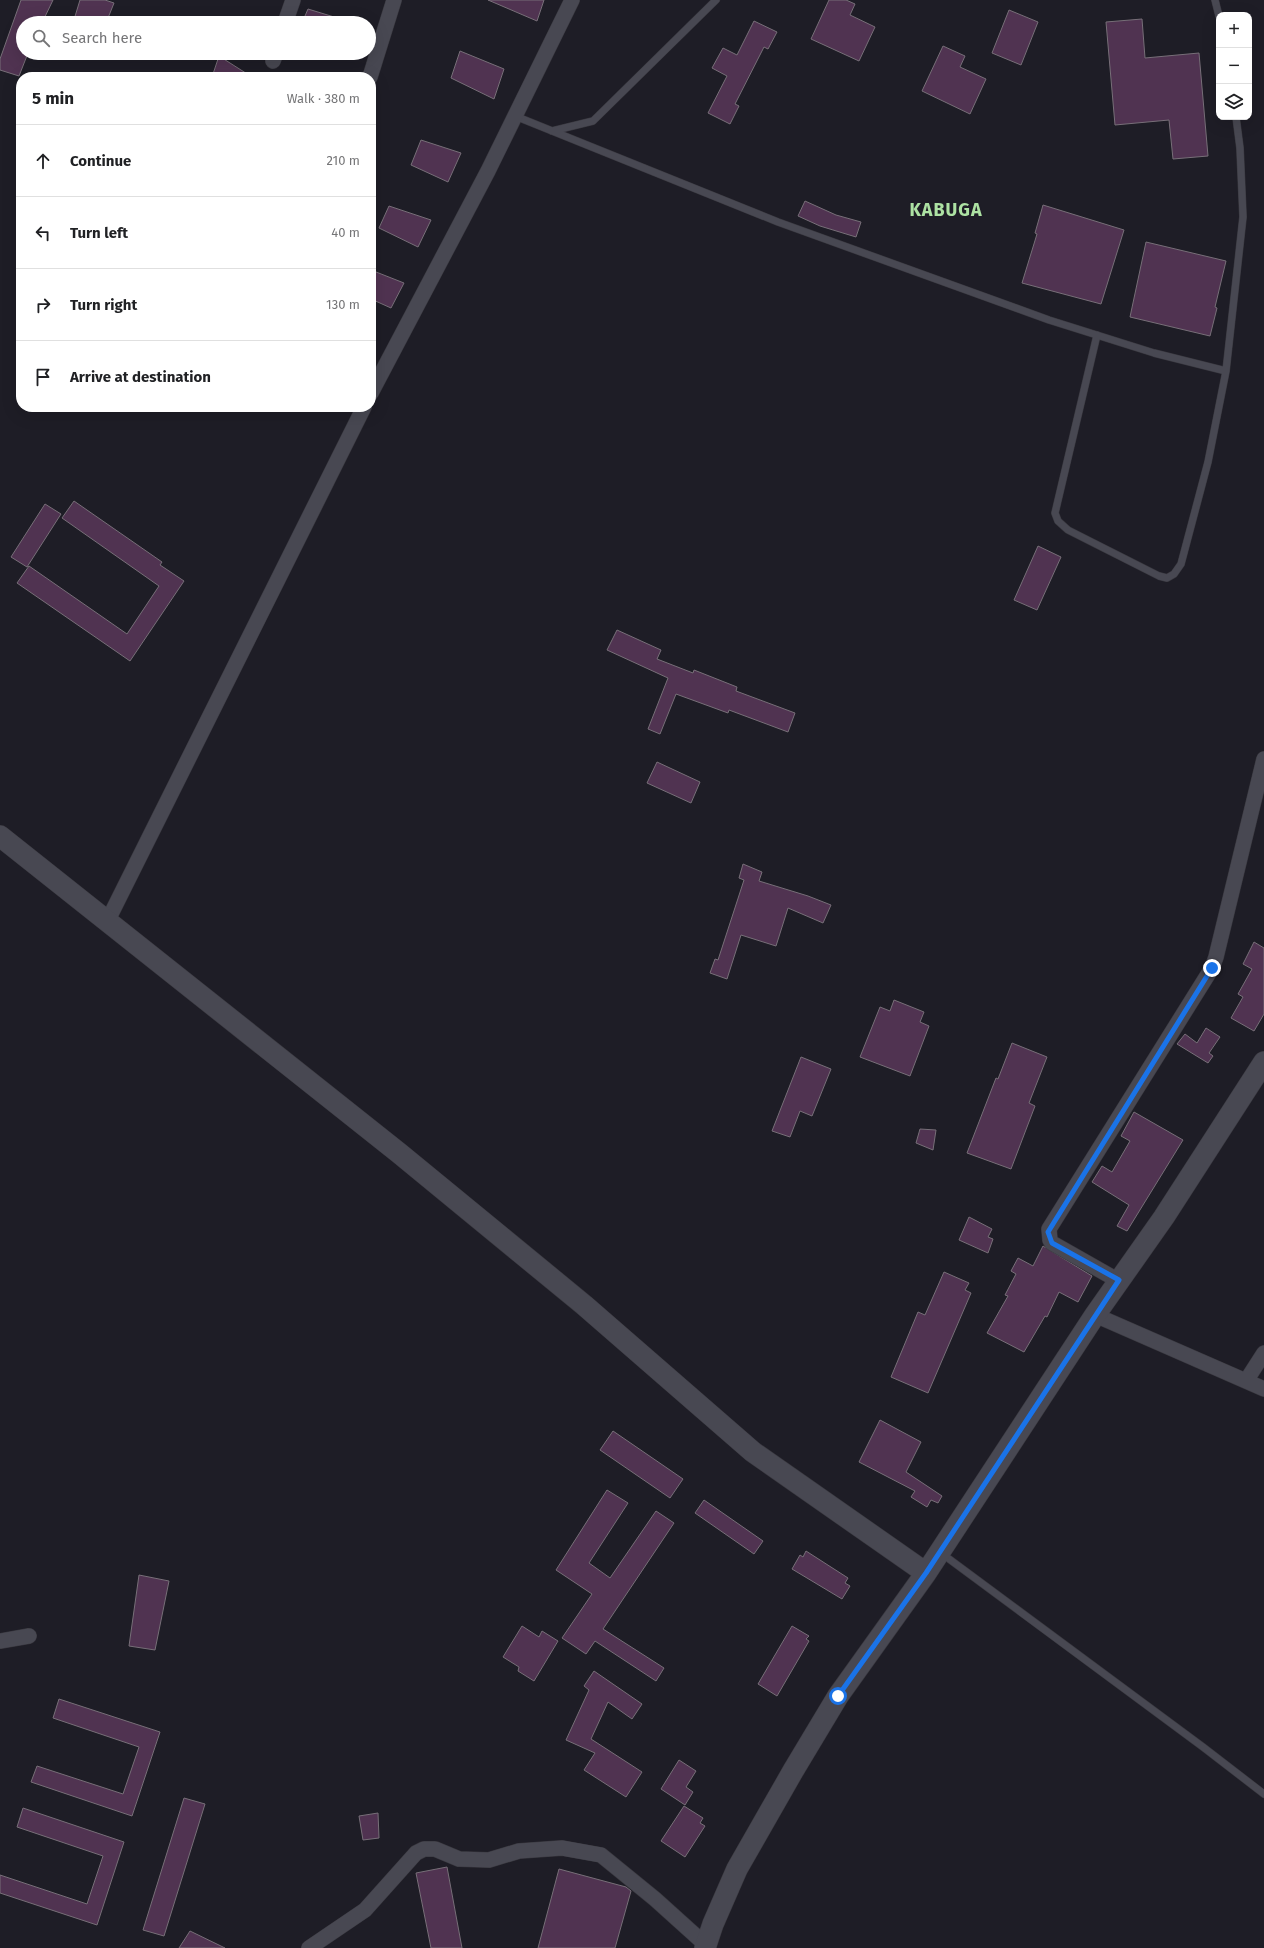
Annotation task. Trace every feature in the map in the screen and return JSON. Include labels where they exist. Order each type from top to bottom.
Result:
[{"type":"street","points":[[287,16],[293,0]]},
{"type":"street","points":[[376,58],[394,0]]},
{"type":"street","points":[[376,384],[488,171],[572,0]]},
{"type":"street","points":[[372,72],[375,60]]},
{"type":"street","points":[[108,920],[362,412]]},
{"type":"street","points":[[1119,1280],[1052,1243],[1048,1232],[1212,968],[1216,957],[1264,759]]},
{"type":"street","points":[[0,836],[108,920],[214,1008],[423,1172],[584,1305],[753,1452],[926,1573]]},
{"type":"street","points":[[309,1948],[365,1910],[416,1853],[424,1849],[435,1849],[459,1859],[489,1860],[520,1851],[562,1848],[601,1855],[655,1899],[706,1946],[712,1924],[737,1869],[838,1696],[926,1573],[1095,1315],[1168,1210],[1264,1062]]},
{"type":"street","points":[[1095,1315],[1264,1389]]},
{"type":"street","points":[[1246,1381],[1264,1353]]},
{"type":"street","points":[[0,1641],[29,1636]]},
{"type":"lane","points":[[552,131],[593,121],[716,0]]},
{"type":"lane","points":[[1215,0],[1218,12]]},
{"type":"lane","points":[[515,116],[778,222],[1049,320],[1154,353],[1226,371]]},
{"type":"lane","points":[[1097,336],[1056,513],[1058,521],[1068,530],[1159,576],[1168,578],[1174,574],[1181,564],[1208,462],[1226,371],[1243,217],[1240,148],[1236,120]]},
{"type":"lane","points":[[939,1552],[1264,1794]]},
{"type":"building","points":[[21,0],[53,0],[45,16],[16,16],[16,60],[25,60],[21,72],[16,72],[16,75],[0,70],[0,59]]},
{"type":"building","points":[[80,0],[105,0],[114,3],[109,16],[75,16]]},
{"type":"building","points":[[488,0],[544,0],[537,21]]},
{"type":"building","points":[[829,0],[846,0],[855,4],[850,15],[875,27],[859,61],[811,39]]},
{"type":"building","points":[[308,9],[331,16],[305,16]]},
{"type":"building","points":[[1009,10],[1038,22],[1021,65],[992,53]]},
{"type":"building","points":[[1142,19],[1145,58],[1199,53],[1208,156],[1173,159],[1169,120],[1115,125],[1106,22]]},
{"type":"building","points":[[754,21],[777,32],[768,49],[764,47],[735,104],[739,106],[730,124],[708,113],[727,76],[712,68],[723,48],[737,55]]},
{"type":"building","points":[[943,46],[965,56],[960,67],[986,79],[970,114],[922,91]]},
{"type":"building","points":[[460,51],[504,69],[494,99],[451,78]]},
{"type":"building","points":[[218,60],[225,60],[244,72],[214,72]]},
{"type":"building","points":[[421,140],[461,153],[448,182],[411,165]]},
{"type":"building","points":[[805,201],[836,215],[861,222],[856,237],[820,226],[798,216]]},
{"type":"building","points":[[1043,205],[1124,230],[1101,304],[1022,283],[1037,234],[1035,233]]},
{"type":"building","points":[[389,206],[431,220],[418,247],[379,228]]},
{"type":"building","points":[[1146,242],[1226,261],[1210,336],[1130,317]]},
{"type":"building","points":[[376,272],[404,283],[391,308],[376,301]]},
{"type":"building","points":[[74,501],[162,562],[160,565],[184,581],[130,661],[17,583],[29,566],[127,634],[159,586],[62,518]]},
{"type":"building","points":[[45,504],[61,514],[27,567],[11,557]]},
{"type":"building","points":[[1038,546],[1061,557],[1037,610],[1014,600]]},
{"type":"building","points":[[617,630],[661,650],[657,659],[693,673],[694,670],[737,687],[736,691],[795,713],[788,732],[729,710],[728,713],[676,694],[660,734],[648,729],[668,678],[607,650]]},
{"type":"building","points":[[657,762],[700,782],[691,803],[647,783]]},
{"type":"building","points":[[743,864],[762,872],[759,881],[808,896],[831,905],[823,923],[788,908],[776,946],[741,935],[727,979],[710,973],[715,959],[718,960],[744,880],[739,878]]},
{"type":"building","points":[[1254,942],[1264,948],[1264,1014],[1254,1031],[1231,1018],[1243,997],[1238,994],[1252,969],[1243,964]]},
{"type":"building","points":[[894,1000],[924,1012],[920,1022],[929,1026],[910,1076],[860,1057],[880,1007],[890,1011]]},
{"type":"building","points":[[1206,1028],[1220,1037],[1209,1053],[1213,1056],[1208,1063],[1177,1044],[1185,1034],[1197,1043]]},
{"type":"building","points":[[1012,1043],[1047,1057],[1029,1103],[1035,1106],[1011,1169],[967,1153],[996,1078],[998,1079]]},
{"type":"building","points":[[801,1057],[831,1069],[812,1116],[800,1111],[790,1137],[772,1131]]},
{"type":"building","points":[[1134,1112],[1183,1140],[1127,1231],[1117,1226],[1129,1205],[1092,1182],[1102,1166],[1112,1172],[1130,1141],[1121,1136]]},
{"type":"building","points":[[920,1129],[936,1130],[933,1150],[916,1143]]},
{"type":"building","points":[[969,1217],[992,1229],[988,1237],[993,1239],[988,1253],[959,1240]]},
{"type":"building","points":[[1043,1246],[1092,1276],[1078,1302],[1059,1292],[1047,1317],[1045,1316],[1024,1352],[987,1333],[1008,1296],[1005,1295],[1016,1274],[1011,1271],[1018,1258],[1033,1266]]},
{"type":"building","points":[[944,1272],[969,1283],[965,1290],[971,1293],[928,1393],[891,1377],[918,1312],[925,1315]]},
{"type":"building","points":[[880,1420],[921,1442],[906,1472],[942,1496],[938,1503],[931,1500],[927,1507],[911,1497],[915,1491],[859,1462]]},
{"type":"building","points":[[613,1431],[683,1479],[670,1498],[600,1450]]},
{"type":"building","points":[[607,1490],[628,1503],[589,1563],[610,1578],[656,1511],[674,1523],[603,1629],[664,1668],[656,1681],[595,1641],[586,1654],[562,1638],[592,1594],[556,1570]]},
{"type":"building","points":[[704,1500],[763,1541],[754,1554],[695,1513]]},
{"type":"building","points":[[806,1551],[848,1578],[845,1583],[850,1586],[842,1599],[792,1569],[800,1555],[803,1557]]},
{"type":"building","points":[[139,1575],[169,1581],[155,1650],[129,1646]]},
{"type":"building","points":[[522,1626],[539,1637],[542,1631],[558,1641],[534,1681],[518,1671],[519,1667],[503,1657]]},
{"type":"building","points":[[792,1626],[809,1636],[806,1639],[809,1641],[777,1696],[758,1684]]},
{"type":"building","points":[[594,1671],[642,1704],[632,1719],[608,1702],[591,1739],[642,1772],[626,1797],[584,1770],[595,1753],[566,1740],[589,1690],[584,1686]]},
{"type":"building","points":[[59,1699],[160,1732],[132,1816],[31,1782],[37,1766],[123,1794],[139,1747],[53,1718]]},
{"type":"building","points":[[679,1760],[696,1771],[686,1787],[693,1792],[685,1805],[661,1789]]},
{"type":"building","points":[[184,1798],[205,1804],[164,1936],[143,1930]]},
{"type":"building","points":[[684,1806],[703,1818],[700,1823],[705,1826],[685,1857],[661,1841]]},
{"type":"building","points":[[23,1808],[124,1842],[97,1925],[0,1893],[0,1875],[87,1904],[103,1856],[17,1827]]},
{"type":"building","points":[[378,1813],[379,1838],[363,1840],[359,1816]]},
{"type":"building","points":[[447,1867],[462,1948],[431,1948],[416,1873]]},
{"type":"building","points":[[559,1869],[626,1887],[631,1891],[615,1948],[538,1948]]},
{"type":"building","points":[[190,1931],[225,1948],[179,1948]]},
{"type":"district","name":"KABUGA","points":[[946,210]]},
{"type":"route","points":[[838,1696],[926,1573],[1119,1280],[1052,1243],[1048,1232],[1212,968]]}]
